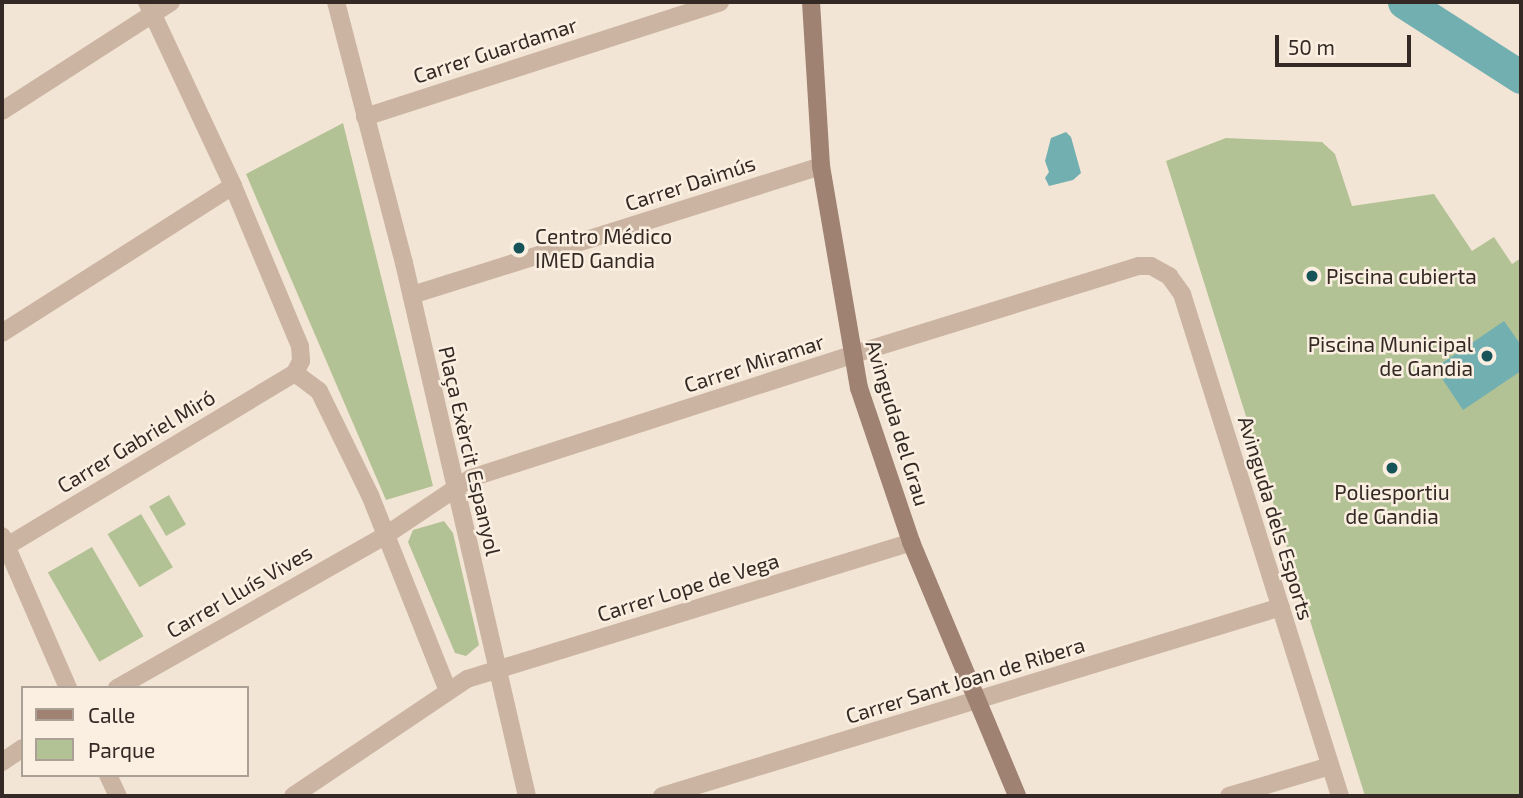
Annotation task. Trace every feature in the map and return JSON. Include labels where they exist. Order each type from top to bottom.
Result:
[{"type":"street","points":[[2,111],[149,7],[171,2]]},
{"type":"street","name":"Plaça Exèrcit Espanyol","points":[[336,2],[412,295],[527,796]]},
{"type":"street","name":"Carrer Guardamar","points":[[365,117],[720,2]]},
{"type":"street","name":"Avinguda del Grau","points":[[811,2],[821,166],[851,355],[911,542],[1017,796]]},
{"type":"street","points":[[149,7],[233,186],[300,346],[301,361],[295,373],[319,391],[386,534],[448,691]]},
{"type":"street","name":"Carrer Daimús","points":[[412,295],[821,166]]},
{"type":"street","points":[[2,333],[233,186]]},
{"type":"street","name":"Carrer Miramar","points":[[386,534],[454,487],[851,355],[1139,266],[1151,266]]},
{"type":"street","name":"Avinguda dels Esports","points":[[1151,266],[1169,276],[1182,294],[1340,796]]},
{"type":"street","name":"Carrer Gabriel Miró","points":[[3,543],[295,373]]},
{"type":"street","name":"Carrer Lluís Vives","points":[[120,686],[386,534]]},
{"type":"street","name":"Carrer Lope de Vega","points":[[293,796],[448,691],[479,674],[911,542]]},
{"type":"street","points":[[3,543],[67,686]]},
{"type":"street","name":"Carrer Sant Joan de Ribera","points":[[662,796],[1281,607]]},
{"type":"street","points":[[2,762],[21,749]]},
{"type":"street","points":[[1230,796],[1330,766]]},
{"type":"street","points":[[109,777],[118,796]]},
{"type":"green space","points":[[343,123],[433,486],[386,500],[246,174]]},
{"type":"green space","name":"Poliesportiu de Gandia","points":[[1226,138],[1322,142],[1335,154],[1352,206],[1434,194],[1472,251],[1494,237],[1512,264],[1521,258],[1521,796],[1365,796],[1166,161]]},
{"type":"green space","points":[[169,495],[186,524],[166,536],[149,506]]},
{"type":"green space","points":[[141,514],[173,567],[140,587],[108,534]]},
{"type":"green space","points":[[444,521],[453,533],[479,645],[466,656],[455,653],[408,542],[413,530]]},
{"type":"green space","points":[[92,547],[144,636],[99,662],[48,572]]},
{"type":"water","points":[[1066,132],[1071,137],[1081,173],[1073,180],[1049,186],[1045,178],[1049,172],[1045,161],[1051,138]]},
{"type":"water","name":"Piscina Municipal de Gandia","points":[[1504,321],[1521,345],[1521,371],[1463,410],[1435,368]]},
{"type":"waterway","points":[[1404,2],[1521,77]]},
{"type":"place","name":"Centro Médico IMED Gandia","points":[[519,248]]},
{"type":"place","name":"Piscina cubierta","points":[[1312,276]]},
{"type":"place","name":"Piscina Municipal de Gandia","points":[[1487,356]]},
{"type":"place","name":"Poliesportiu de Gandia","points":[[1392,468]]}]
